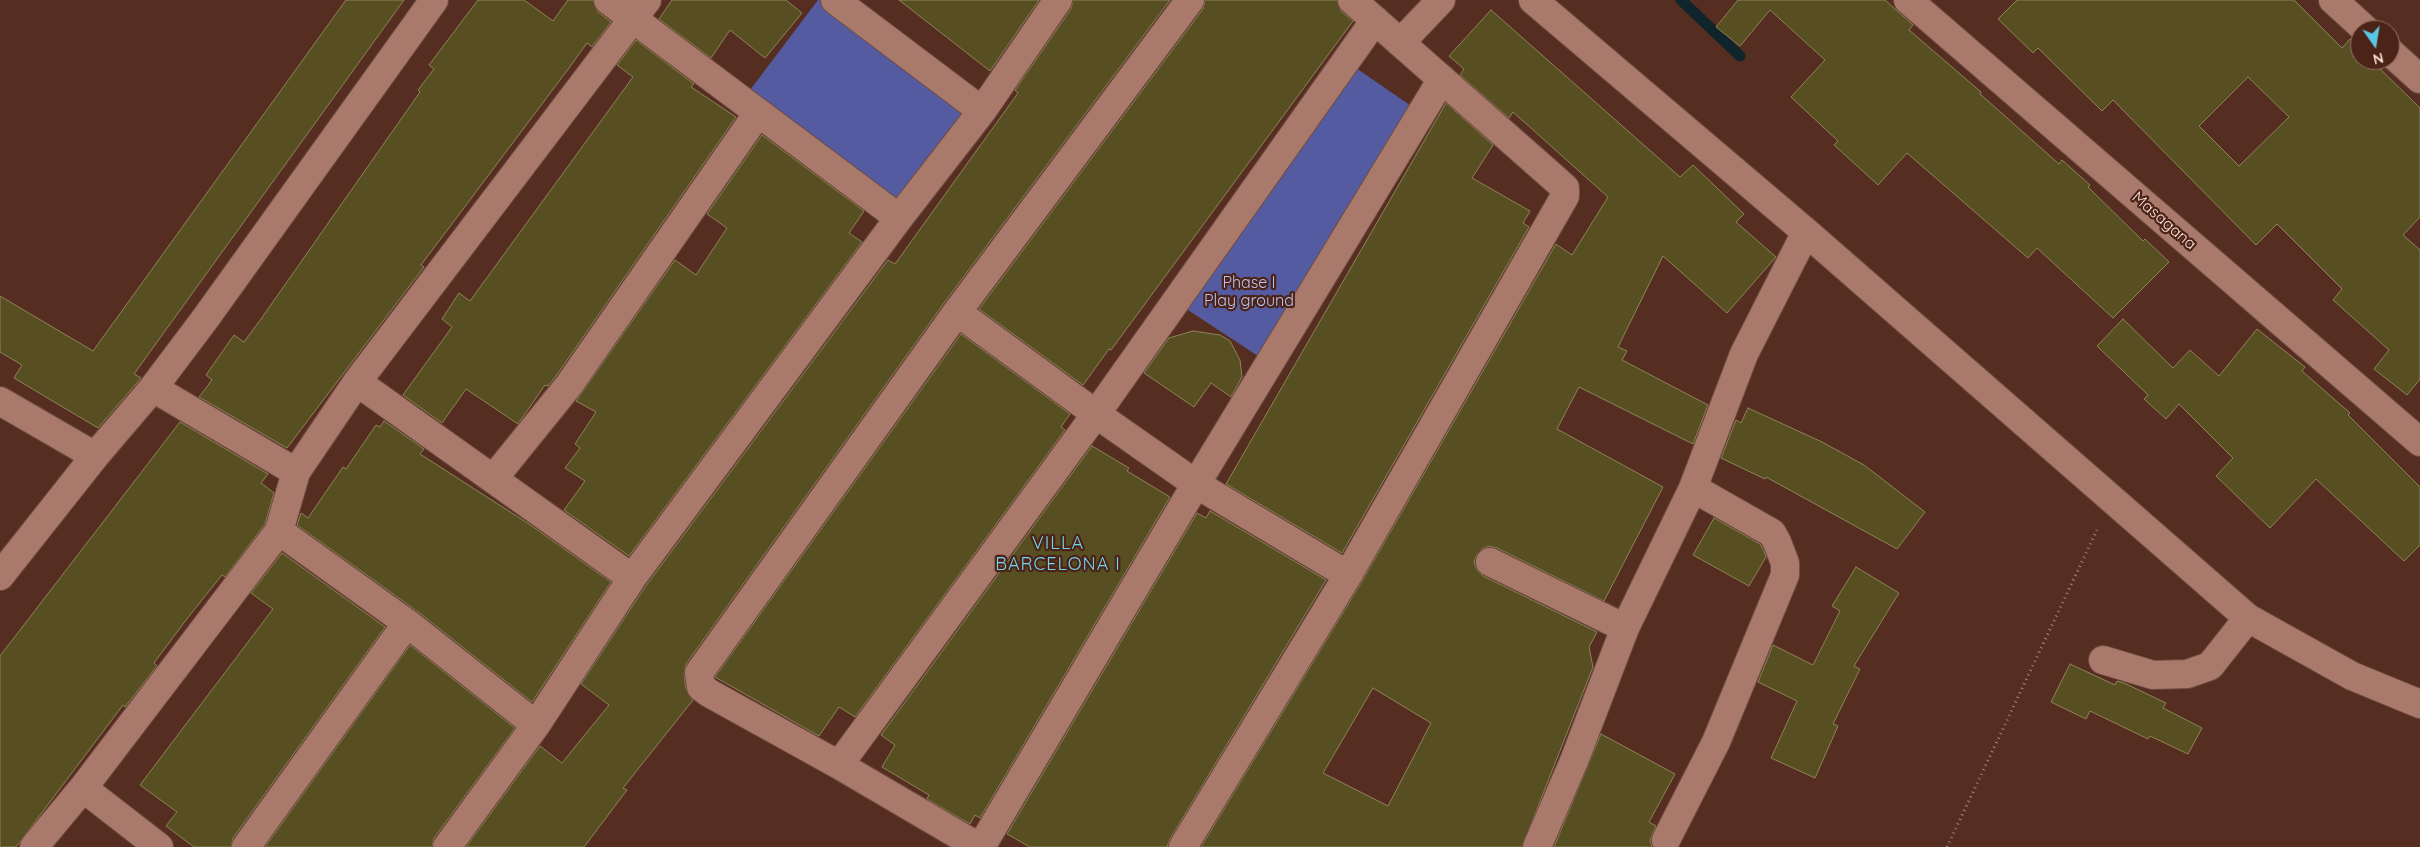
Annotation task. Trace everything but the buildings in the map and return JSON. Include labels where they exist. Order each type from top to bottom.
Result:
[{"type":"street","points":[[0,576],[95,456],[152,388],[205,319],[434,0]]},
{"type":"street","points":[[608,0],[640,9],[758,113],[898,218]]},
{"type":"street","points":[[447,847],[536,725],[632,578],[898,218],[982,111],[1058,0]]},
{"type":"street","points":[[1190,0],[958,312],[699,673],[701,687],[709,693],[840,765],[980,847],[1196,484],[1442,79]]},
{"type":"street","points":[[1183,847],[1348,575],[1565,196],[1565,188],[1352,0]]},
{"type":"street","points":[[1401,42],[1441,0]]},
{"type":"street","points":[[1533,0],[1806,232],[2248,618],[2352,676],[2420,704]]},
{"type":"street","name":"Masagana","points":[[1908,0],[2420,442]]},
{"type":"street","points":[[2333,0],[2355,20]]},
{"type":"street","points":[[844,2],[982,111]]},
{"type":"street","points":[[34,847],[83,788],[280,531],[296,472],[357,382],[640,9]]},
{"type":"street","points":[[840,765],[1096,414],[1374,20]]},
{"type":"street","points":[[2400,61],[2420,79]]},
{"type":"street","points":[[493,479],[570,385],[758,113]]},
{"type":"street","points":[[1537,847],[1574,761],[1625,628],[1693,488],[1744,354],[1806,232]]},
{"type":"street","points":[[958,312],[1096,414],[1196,484],[1348,575]]},
{"type":"street","points":[[357,382],[632,578]]},
{"type":"street","points":[[152,388],[296,472]]},
{"type":"street","points":[[0,401],[95,456]]},
{"type":"street","points":[[1666,840],[1716,742],[1785,575],[1785,563],[1772,534],[1693,488]]},
{"type":"street","points":[[280,531],[407,623],[536,725]]},
{"type":"street","points":[[1490,562],[1625,628]]},
{"type":"street","points":[[2103,660],[2153,675],[2187,674],[2210,666],[2248,618]]},
{"type":"street","points":[[246,847],[407,623]]},
{"type":"street","points":[[83,788],[159,847]]},
{"type":"path","points":[[1947,847],[2112,498]]},
{"type":"green space","points":[[818,0],[828,0],[975,110],[897,213],[744,98]]},
{"type":"green space","name":"Phase I Play ground","points":[[1353,66],[1420,112],[1258,356],[1185,308]]},
{"type":"waterway","points":[[1681,0],[1740,56]]},
{"type":"district","name":"VILLA BARCELONA I","points":[[1058,554]]}]
